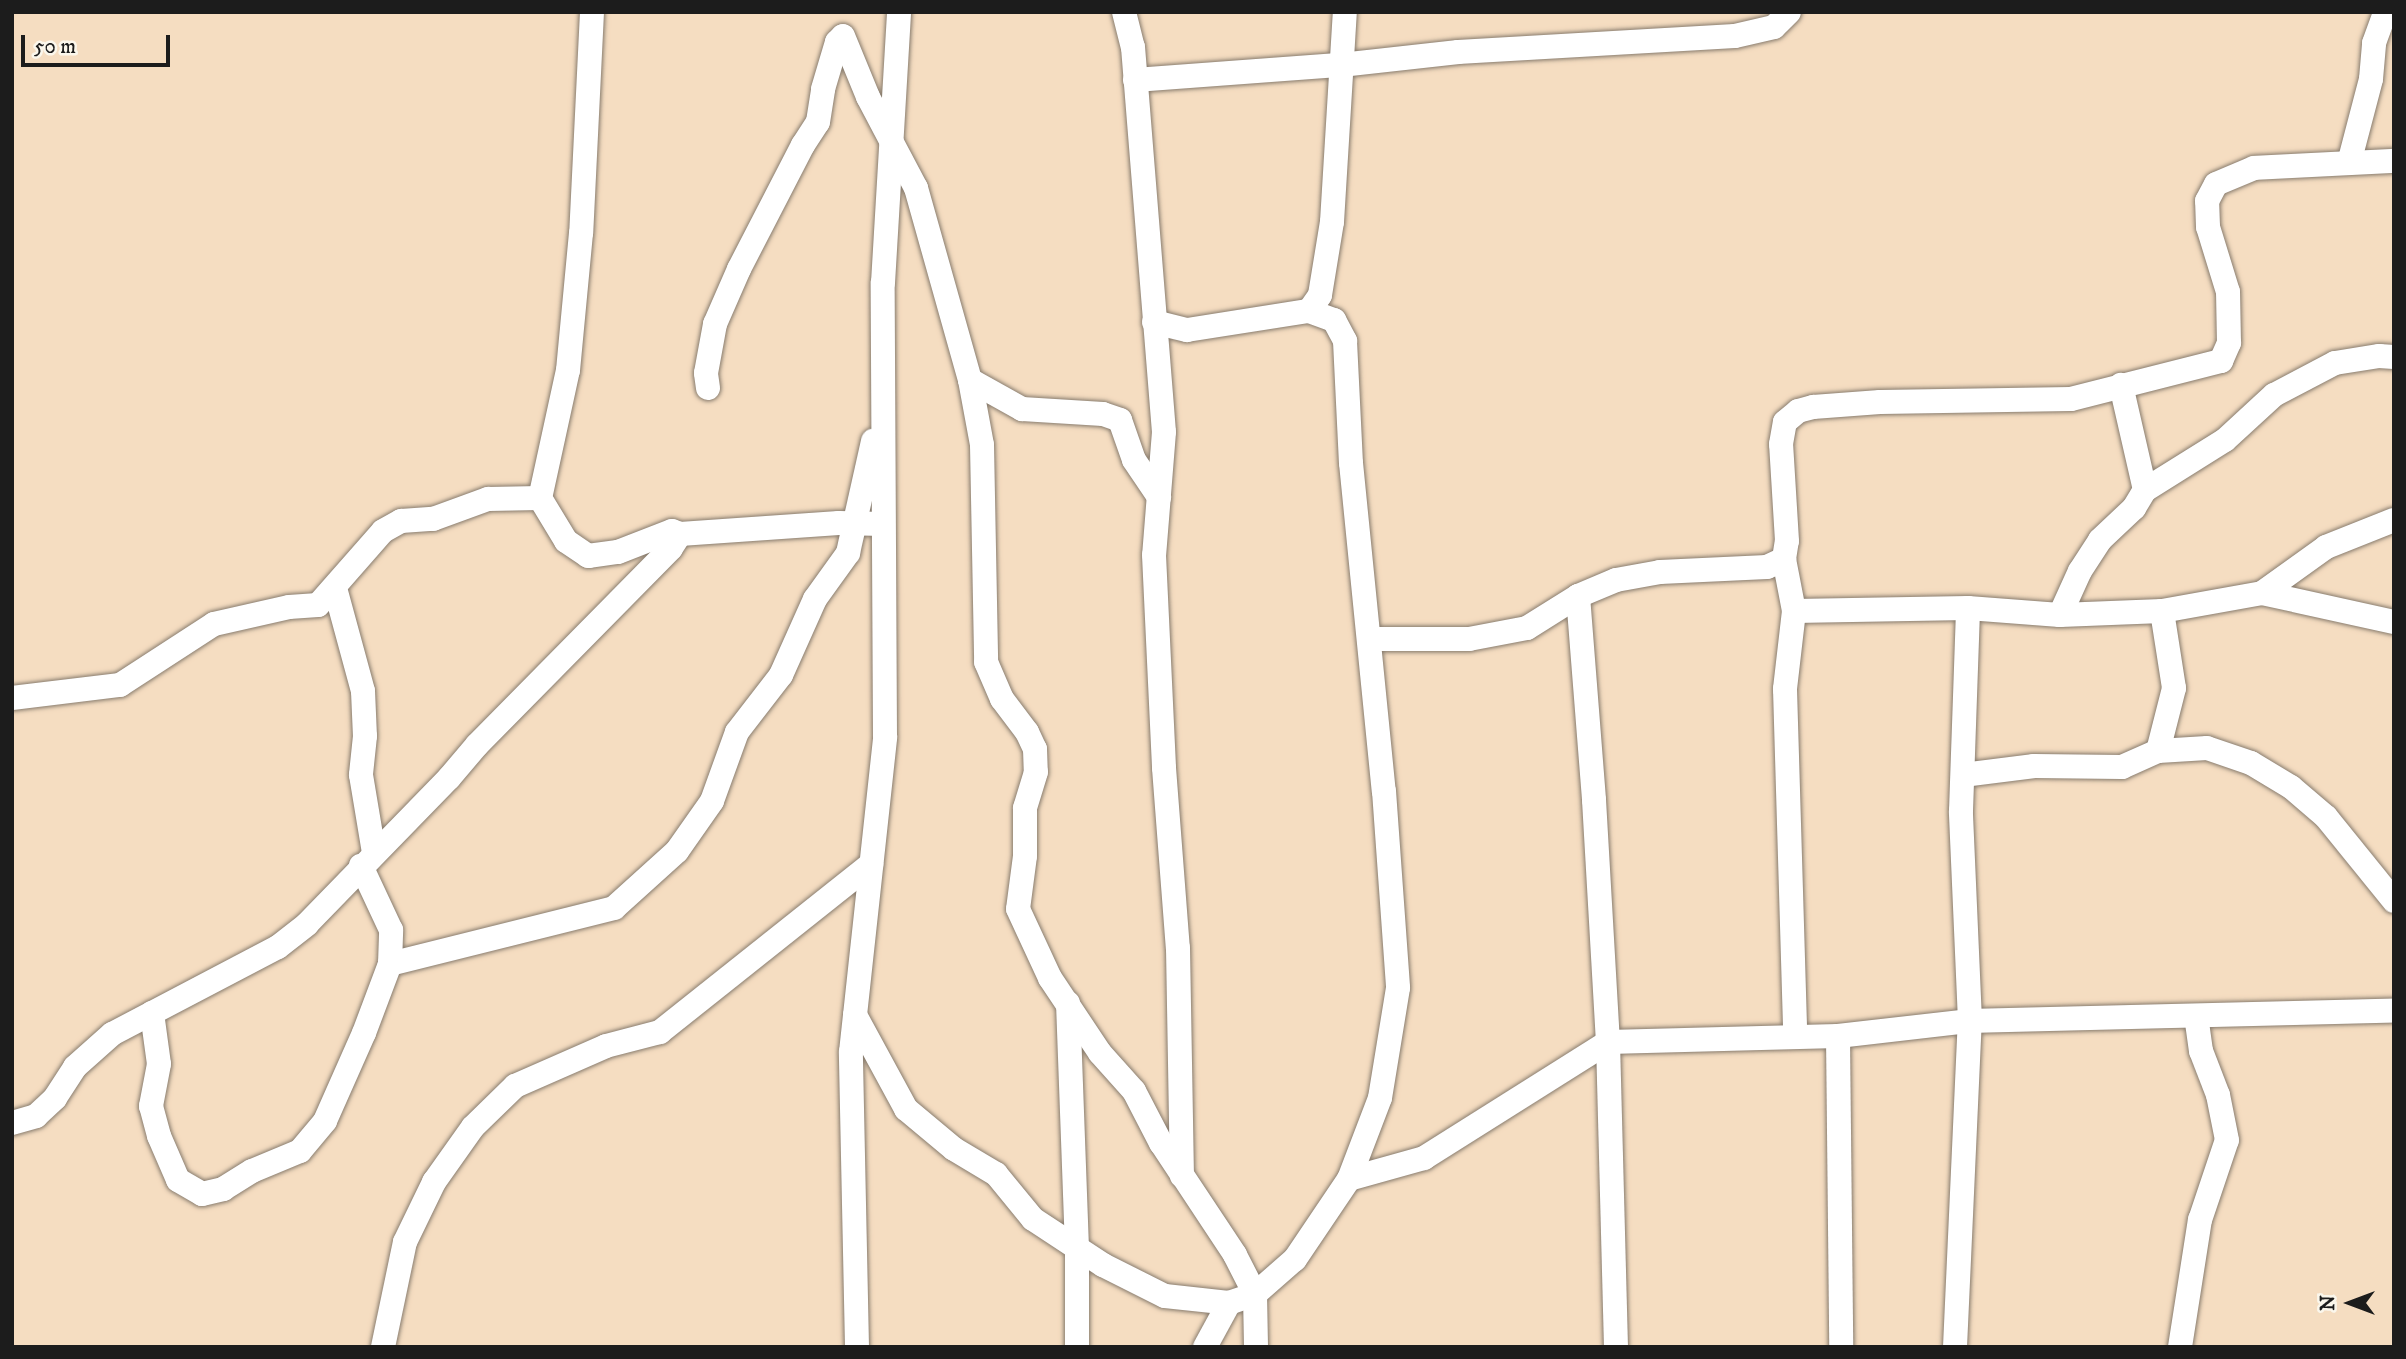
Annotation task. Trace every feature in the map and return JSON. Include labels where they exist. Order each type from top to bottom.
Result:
[{"type":"street","points":[[592,12],[581,233],[568,370],[540,498],[566,541],[588,556],[618,552],[673,531],[680,534],[855,523],[883,524]]},
{"type":"street","points":[[857,1347],[850,1052],[885,737],[883,283],[899,12]]},
{"type":"street","points":[[1124,12],[1133,47],[1164,432],[1154,555],[1164,768],[1178,948],[1182,1177]]},
{"type":"street","points":[[1309,311],[1320,296],[1332,222],[1345,12]]},
{"type":"street","points":[[1135,80],[1342,65],[1458,52],[1735,36],[1773,27],[1788,12]]},
{"type":"street","points":[[2349,163],[2371,79],[2374,43],[2385,12]]},
{"type":"street","points":[[708,388],[706,373],[715,324],[735,276],[803,145],[818,122],[823,89],[837,42],[843,36],[868,97],[916,188],[970,380],[982,445],[986,662],[1002,699],[1027,732],[1035,749],[1036,772],[1025,808],[1025,856],[1018,909],[1050,978],[1100,1053],[1134,1091],[1182,1177],[1235,1255],[1255,1294],[1256,1347]]},
{"type":"street","points":[[1795,1036],[1785,689],[1794,611],[1784,559],[1787,541],[1781,444],[1785,422],[1798,411],[1813,407],[1880,402],[2071,399],[2204,368],[2221,361],[2229,343],[2228,292],[2208,227],[2207,201],[2216,184],[2254,168],[2394,161]]},
{"type":"street","points":[[855,1015],[906,1109],[954,1149],[996,1174],[1033,1219],[1077,1250],[1165,1296],[1229,1303],[1255,1294],[1295,1259],[1349,1179],[1380,1098],[1398,988],[1369,639],[1351,463],[1345,341],[1334,320],[1309,311],[1187,330],[1154,321]]},
{"type":"street","points":[[2060,615],[2080,571],[2100,540],[2134,508],[2146,490],[2225,440],[2274,395],[2335,363],[2379,356],[2394,357]]},
{"type":"street","points":[[970,380],[1022,409],[1103,414],[1120,420],[1135,460],[1159,497]]},
{"type":"street","points":[[2122,385],[2146,490]]},
{"type":"street","points":[[390,964],[614,908],[677,851],[712,801],[737,732],[781,675],[815,598],[848,553],[883,400]]},
{"type":"street","points":[[12,698],[120,685],[214,624],[318,604],[383,531],[401,522],[433,519],[488,499],[540,498]]},
{"type":"street","points":[[2262,593],[2326,547],[2394,520]]},
{"type":"street","points":[[12,1123],[36,1116],[55,1098],[75,1067],[112,1034],[278,947],[307,924],[513,707],[588,635],[671,548],[680,534]]},
{"type":"street","points":[[1369,639],[1469,639],[1527,628],[1578,596],[1616,580],[1660,572],[1767,567],[1784,559]]},
{"type":"street","points":[[152,1013],[159,1064],[151,1106],[159,1136],[178,1180],[202,1194],[223,1189],[252,1171],[300,1151],[325,1121],[364,1033],[390,964],[391,930],[368,860],[361,775],[365,736],[363,691],[335,588]]},
{"type":"street","points":[[1794,611],[1968,608],[2060,615],[2162,611],[2262,593],[2394,622]]},
{"type":"street","points":[[1578,596],[1594,800],[1608,1042],[1616,1347]]},
{"type":"street","points":[[1955,1347],[1970,1021],[1961,811],[1968,608]]},
{"type":"street","points":[[2158,751],[2174,688],[2162,611]]},
{"type":"street","points":[[1963,775],[2034,766],[2122,767],[2158,751],[2207,748],[2251,763],[2291,787],[2326,817],[2394,901]]},
{"type":"street","points":[[383,1347],[405,1242],[434,1182],[473,1127],[515,1086],[606,1046],[660,1032],[871,864]]},
{"type":"street","points":[[1068,1003],[1077,1250],[1077,1347]]},
{"type":"street","points":[[1349,1179],[1424,1158],[1608,1042],[1838,1036],[1970,1021],[2394,1011]]},
{"type":"street","points":[[2176,1342],[2200,1220],[2227,1140],[2218,1095],[2201,1051],[2196,1017]]},
{"type":"street","points":[[1838,1036],[1841,1347]]},
{"type":"street","points":[[1205,1347],[1229,1303]]}]
